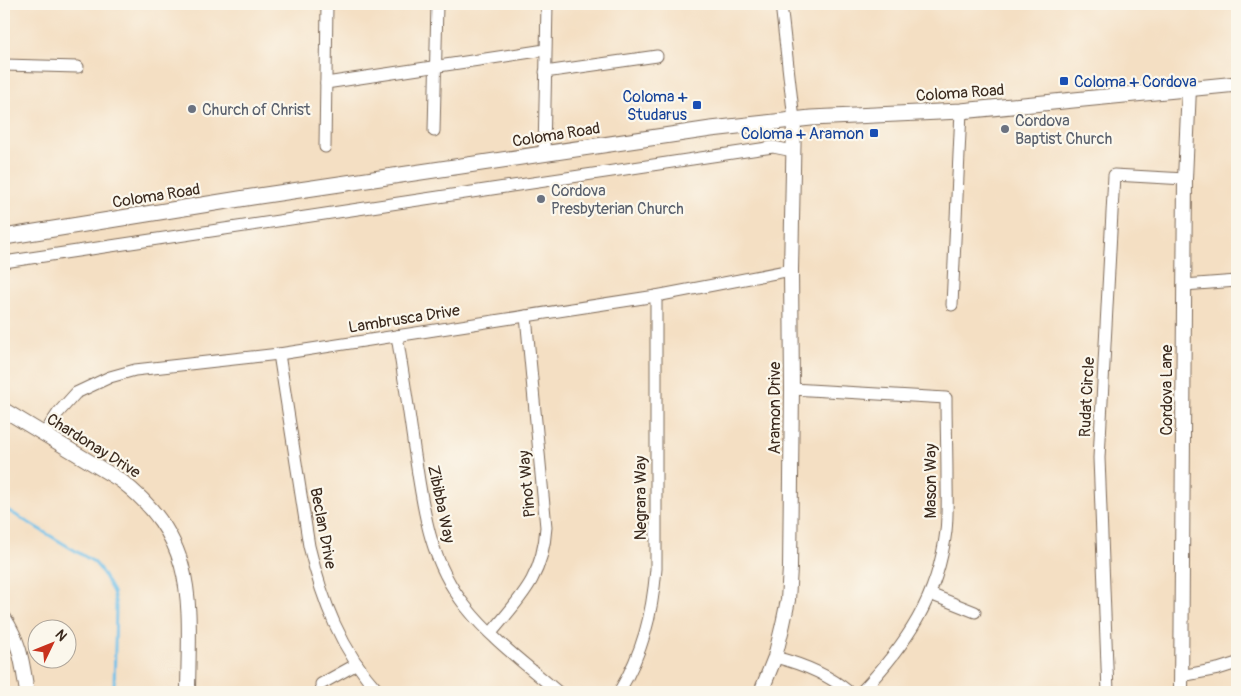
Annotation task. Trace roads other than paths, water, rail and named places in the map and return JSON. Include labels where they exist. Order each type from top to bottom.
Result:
[{"type":"main road","name":"Coloma Road","points":[[4,237],[702,130],[794,120],[961,111],[1237,84]]},
{"type":"street","points":[[325,147],[328,4]]},
{"type":"street","points":[[434,131],[438,4]]},
{"type":"street","points":[[544,154],[547,4]]},
{"type":"street","points":[[781,4],[794,120]]},
{"type":"street","points":[[326,83],[545,50]]},
{"type":"street","points":[[545,72],[657,56]]},
{"type":"street","points":[[4,65],[78,67]]},
{"type":"street","name":"Cordova Lane","points":[[1181,692],[1185,179],[1189,88]]},
{"type":"street","points":[[952,305],[961,111]]},
{"type":"street","name":"Aramon Drive","points":[[760,692],[775,658],[788,600],[790,568],[791,270],[794,120]]},
{"type":"street","points":[[4,262],[773,147],[793,151]]},
{"type":"street","name":"Rudat Circle","points":[[1108,692],[1100,458],[1114,175],[1185,179]]},
{"type":"street","name":"Lambrusca Drive","points":[[44,434],[58,413],[76,393],[110,377],[135,370],[279,354],[656,296],[791,270]]},
{"type":"street","points":[[1184,285],[1237,281]]},
{"type":"street","name":"Negrara Way","points":[[620,692],[642,646],[650,620],[654,595],[656,569],[656,296]]},
{"type":"street","name":"Pinot Way","points":[[491,633],[527,590],[538,571],[546,542],[526,316]]},
{"type":"street","name":"Zibibba Way","points":[[397,336],[425,520],[430,540],[442,569],[467,608],[491,633],[558,692]]},
{"type":"street","name":"Beclan Drive","points":[[279,354],[309,546],[316,575],[335,627],[357,664],[379,692]]},
{"type":"street","name":"Mason Way","points":[[792,389],[946,398],[948,513],[942,555],[930,594],[919,616],[887,665],[861,692]]},
{"type":"street","name":"Chardonay Drive","points":[[4,410],[120,480],[136,492],[160,519],[182,564],[189,599],[188,692]]},
{"type":"street","points":[[930,594],[975,612]]},
{"type":"street","points":[[4,618],[14,634],[19,648],[27,692]]},
{"type":"street","points":[[775,658],[814,670],[850,692]]},
{"type":"street","points":[[1181,676],[1218,669],[1237,663]]},
{"type":"street","points":[[321,684],[357,664]]},
{"type":"waterway","points":[[4,508],[94,562],[100,569],[113,592],[116,606],[114,688],[112,692]]},
{"type":"place","name":"Coloma + Cordova","points":[[1064,81]]},
{"type":"place","name":"Coloma + Studarus","points":[[697,105]]},
{"type":"place","name":"Church of Christ","points":[[192,109]]},
{"type":"place","name":"Cordova Baptist Church","points":[[1005,129]]},
{"type":"place","name":"Coloma + Aramon","points":[[874,133]]},
{"type":"place","name":"Cordova Presbyterian Church","points":[[541,199]]}]
